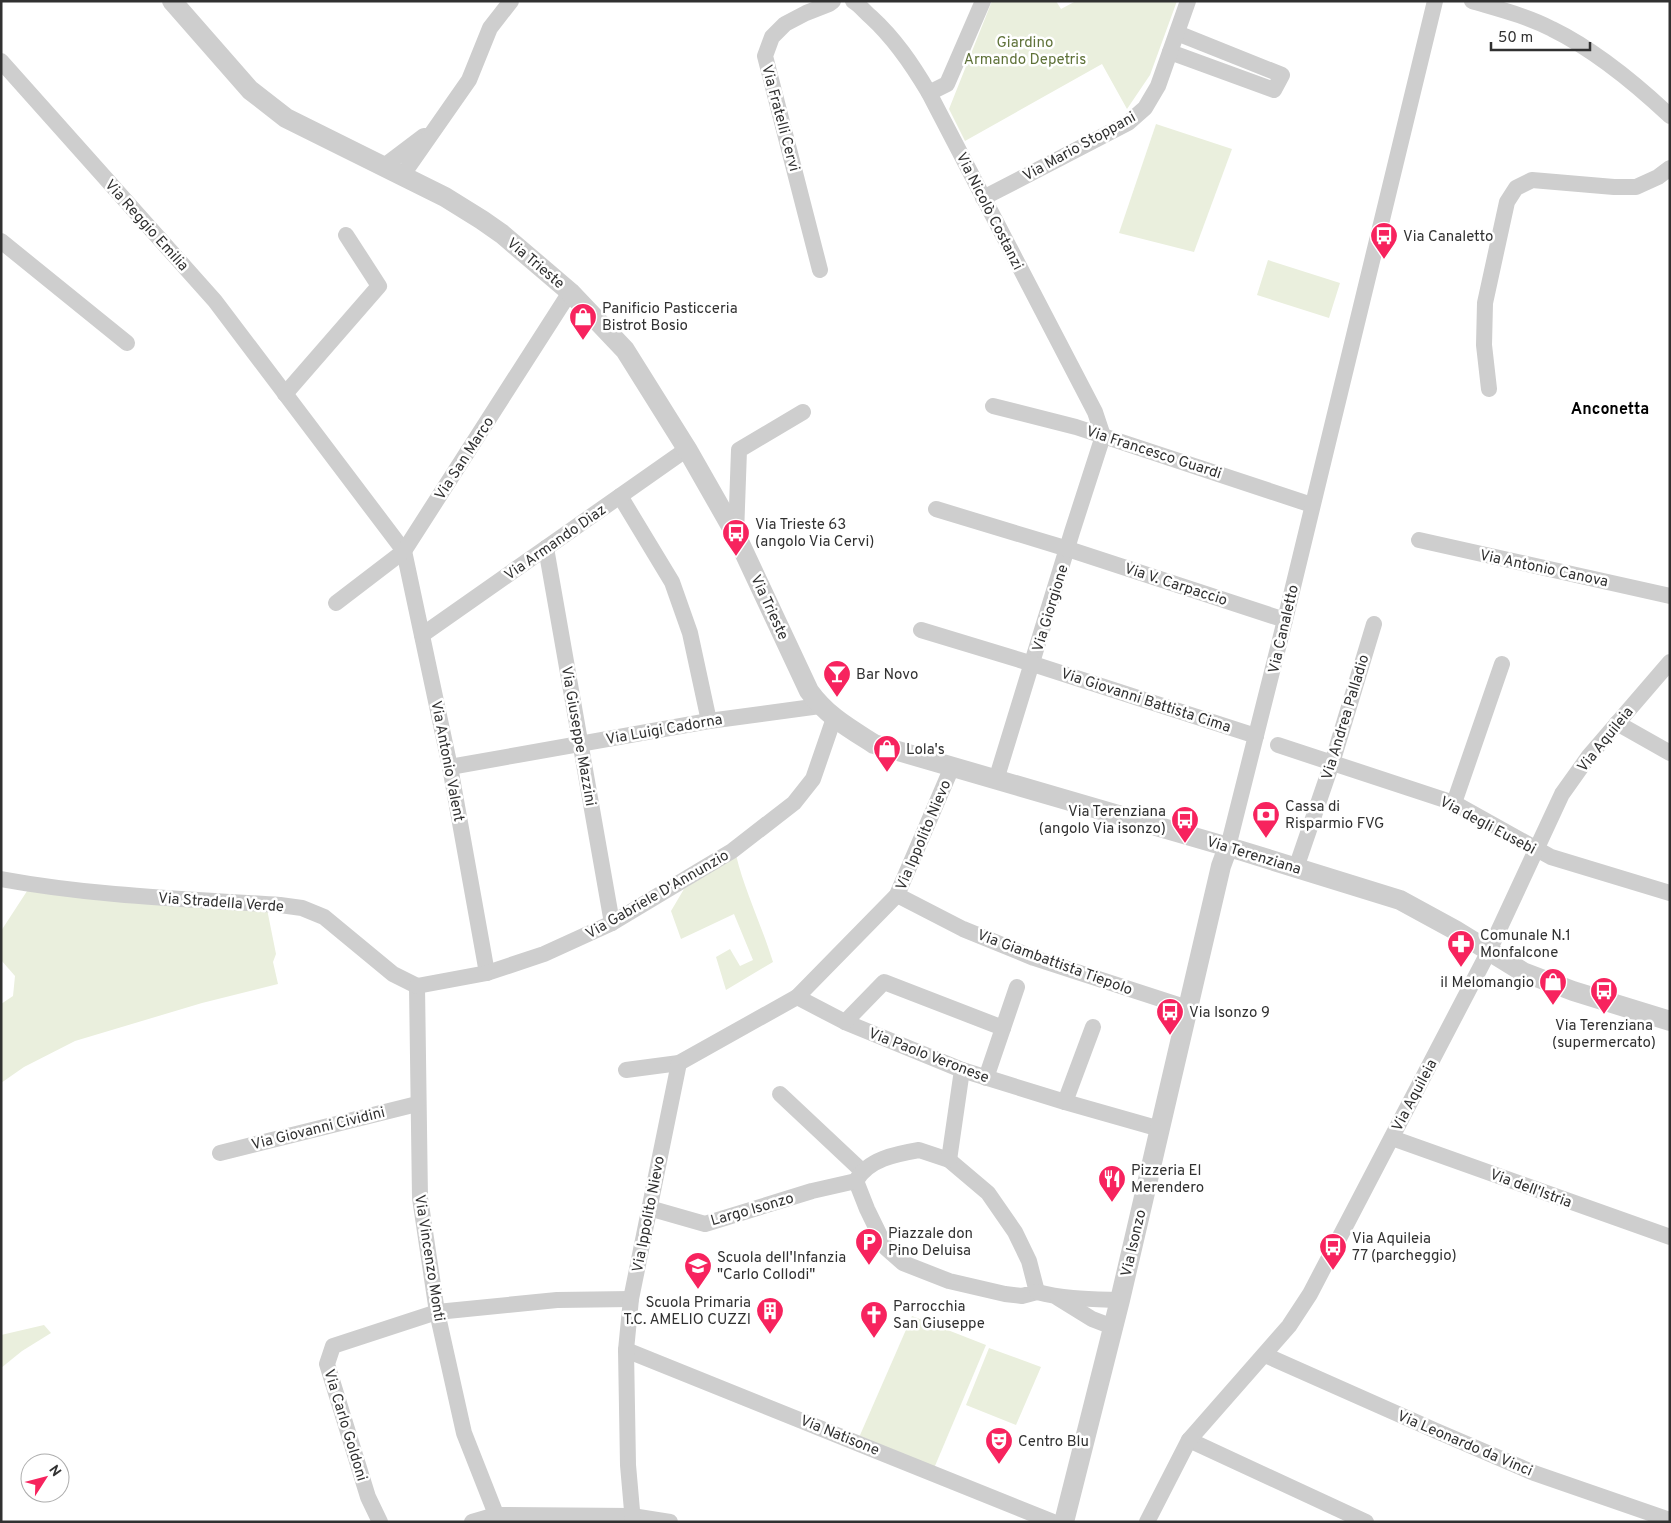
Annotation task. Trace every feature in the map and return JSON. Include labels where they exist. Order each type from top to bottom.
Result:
[{"type":"street","name":"Via Trieste","points":[[172,1],[250,90],[286,118],[445,197],[482,220],[502,234],[570,292],[625,350],[687,449],[736,535],[821,705]]},
{"type":"street","points":[[402,176],[469,80],[490,28],[511,1]]},
{"type":"street","name":"Via Fratelli Cervi","points":[[820,270],[765,56],[772,37],[785,24],[833,1]]},
{"type":"street","name":"Via Nicolò Costanzi","points":[[853,1],[877,22],[897,44],[914,67],[929,93],[1095,412],[1103,436]]},
{"type":"street","points":[[929,93],[947,84],[983,1]]},
{"type":"street","name":"Via Mario Stoppani","points":[[983,198],[1128,123],[1146,108],[1158,86],[1188,1]]},
{"type":"street","name":"Via Canaletto","points":[[1228,847],[1435,1]]},
{"type":"street","points":[[1472,1],[1521,16],[1552,29],[1611,67],[1651,98],[1670,116]]},
{"type":"street","points":[[1170,52],[1274,90],[1282,75],[1177,33]]},
{"type":"street","name":"Via Reggio Emilia","points":[[1,61],[215,301],[404,551]]},
{"type":"street","points":[[383,167],[435,127]]},
{"type":"street","points":[[1489,389],[1484,345],[1485,303],[1507,202],[1516,188],[1532,180],[1636,187],[1658,177],[1670,168]]},
{"type":"street","points":[[285,394],[379,286],[346,235]]},
{"type":"street","points":[[1,241],[127,343]]},
{"type":"street","name":"Via San Marco","points":[[336,603],[404,551],[570,292]]},
{"type":"street","name":"Via Francesco Guardi","points":[[993,406],[1076,427],[1312,505]]},
{"type":"street","points":[[736,535],[739,450],[803,412]]},
{"type":"street","name":"Via Giorgione","points":[[996,780],[1103,436]]},
{"type":"street","name":"Via Armando Diaz","points":[[422,635],[687,449]]},
{"type":"street","points":[[620,496],[672,582],[690,633],[709,721]]},
{"type":"street","name":"Via V. Carpaccio","points":[[936,509],[1068,549],[1285,620]]},
{"type":"street","name":"Via Antonio Canova","points":[[1419,540],[1670,596]]},
{"type":"street","name":"Via Giuseppe Mazzini","points":[[546,548],[612,923]]},
{"type":"street","name":"Via Antonio Valent","points":[[404,551],[450,767],[488,973]]},
{"type":"street","name":"Via Andrea Palladio","points":[[1296,868],[1332,763],[1374,624]]},
{"type":"street","name":"Via Giovanni Battista Cima","points":[[921,630],[1256,736]]},
{"type":"street","name":"Via Aquileia","points":[[1147,1522],[1190,1440],[1289,1326],[1310,1294],[1489,951],[1562,794],[1588,756],[1670,662]]},
{"type":"street","points":[[1454,804],[1502,664]]},
{"type":"street","name":"Via Luigi Cadorna","points":[[450,767],[709,721],[821,705]]},
{"type":"street","name":"Via Terenziana","points":[[821,705],[874,744],[1228,847],[1400,900],[1456,930],[1523,972],[1547,983],[1670,1021]]},
{"type":"street","name":"Via Gabriele D'Annunzio","points":[[417,986],[488,973],[544,954],[612,923],[732,851],[794,803],[813,780],[821,705]]},
{"type":"street","points":[[1618,723],[1670,753]]},
{"type":"street","name":"Via degli Eusebi","points":[[1278,745],[1454,804],[1550,857],[1670,893]]},
{"type":"street","name":"Via Ippolito Nievo","points":[[626,1070],[680,1063],[797,997],[897,895],[952,767]]},
{"type":"street","name":"Via Isonzo","points":[[1064,1522],[1120,1300],[1221,866],[1228,847]]},
{"type":"street","name":"Via Stradella Verde","points":[[1,879],[31,885],[122,894],[302,908],[324,917],[393,974],[417,986]]},
{"type":"street","name":"Via Giambattista Tiepolo","points":[[897,895],[964,929],[1034,958],[1188,1008]]},
{"type":"street","points":[[845,1022],[884,982],[1003,1028]]},
{"type":"street","name":"Via Vincenzo Monti","points":[[417,986],[417,1104],[420,1198],[437,1312],[464,1433],[498,1518]]},
{"type":"street","points":[[986,1078],[1017,987]]},
{"type":"street","name":"Via Paolo Veronese","points":[[797,997],[845,1022],[962,1070],[1065,1102],[1160,1128]]},
{"type":"street","points":[[1065,1102],[1093,1027]]},
{"type":"street","name":"Via Ippolito Nievo","points":[[633,1519],[628,1465],[626,1350],[631,1299],[680,1063]]},
{"type":"street","points":[[949,1160],[962,1070]]},
{"type":"street","points":[[780,1094],[859,1176],[867,1209],[886,1248],[903,1263],[949,1281],[1005,1294],[1022,1296],[1037,1292],[1056,1297],[1120,1300]]},
{"type":"street","name":"Via Giovanni Cividini","points":[[220,1153],[417,1104]]},
{"type":"street","name":"Via dell'Istria","points":[[1392,1138],[1670,1237]]},
{"type":"street","name":"Largo Isonzo","points":[[649,1208],[705,1224],[859,1176],[891,1155],[919,1150],[949,1160],[988,1193],[1015,1232],[1029,1261],[1037,1292]]},
{"type":"street","points":[[1056,1297],[1092,1319],[1113,1327]]},
{"type":"street","points":[[437,1312],[557,1300],[631,1299]]},
{"type":"street","name":"Via Carlo Goldoni","points":[[380,1522],[368,1497],[327,1364],[333,1346],[437,1312]]},
{"type":"street","name":"Via Natisone","points":[[626,1350],[1053,1522]]},
{"type":"street","name":"Via Leonardo da Vinci","points":[[1264,1355],[1534,1473],[1670,1520]]},
{"type":"street","points":[[1190,1440],[1366,1522]]},
{"type":"street","points":[[472,1522],[498,1518],[633,1519],[670,1522]]},
{"type":"green space","name":"Giardino Armando Depetris","points":[[992,1],[1056,1],[1061,9],[1076,1],[1177,1],[1150,75],[1127,109],[1102,64],[965,141],[949,109]]},
{"type":"green space","points":[[1156,124],[1232,149],[1194,252],[1119,233]]},
{"type":"green space","points":[[1268,260],[1340,283],[1329,318],[1257,295]]},
{"type":"green space","points":[[736,855],[773,962],[726,990],[716,957],[730,949],[740,966],[753,960],[734,914],[681,939],[671,911],[684,889]]},
{"type":"green space","points":[[31,885],[266,904],[276,954],[273,962],[278,984],[202,1003],[75,1041],[24,1067],[1,1083],[1,1004],[13,996],[15,976],[1,960],[1,931]]},
{"type":"green space","points":[[912,1316],[986,1345],[932,1473],[857,1442]]},
{"type":"green space","points":[[44,1325],[51,1333],[22,1351],[1,1368],[1,1335]]},
{"type":"green space","points":[[989,1348],[1041,1367],[1016,1425],[966,1405]]},
{"type":"place","name":"Via Canaletto","points":[[1384,260]]},
{"type":"place","name":"Panificio Pasticceria Bistrot Bosio","points":[[583,341]]},
{"type":"place","name":"Via Trieste 63 (angolo Via Cervi)","points":[[736,557]]},
{"type":"place","name":"Bar Novo","points":[[837,698]]},
{"type":"place","name":"Lola's","points":[[887,773]]},
{"type":"place","name":"Cassa di Risparmio FVG","points":[[1266,839]]},
{"type":"place","name":"Via Terenziana (angolo Via isonzo)","points":[[1185,844]]},
{"type":"place","name":"Comunale N.1 Monfalcone","points":[[1461,968]]},
{"type":"place","name":"il Melomangio","points":[[1553,1006]]},
{"type":"place","name":"Via Terenziana (supermercato)","points":[[1604,1015]]},
{"type":"place","name":"Via Isonzo 9","points":[[1170,1036]]},
{"type":"place","name":"Pizzeria El Merendero","points":[[1112,1203]]},
{"type":"place","name":"Piazzale don Pino Deluisa","points":[[869,1266]]},
{"type":"place","name":"Via Aquileia 77 (parcheggio)","points":[[1333,1271]]},
{"type":"place","name":"Scuola dell'Infanzia \"Carlo Collodi\"","points":[[698,1290]]},
{"type":"place","name":"Scuola Primaria T.C. AMELIO CUZZI","points":[[770,1335]]},
{"type":"place","name":"Parrocchia San Giuseppe","points":[[874,1339]]},
{"type":"place","name":"Centro Blu","points":[[999,1465]]},
{"type":"district","name":"Anconetta","points":[[1610,408]]}]
